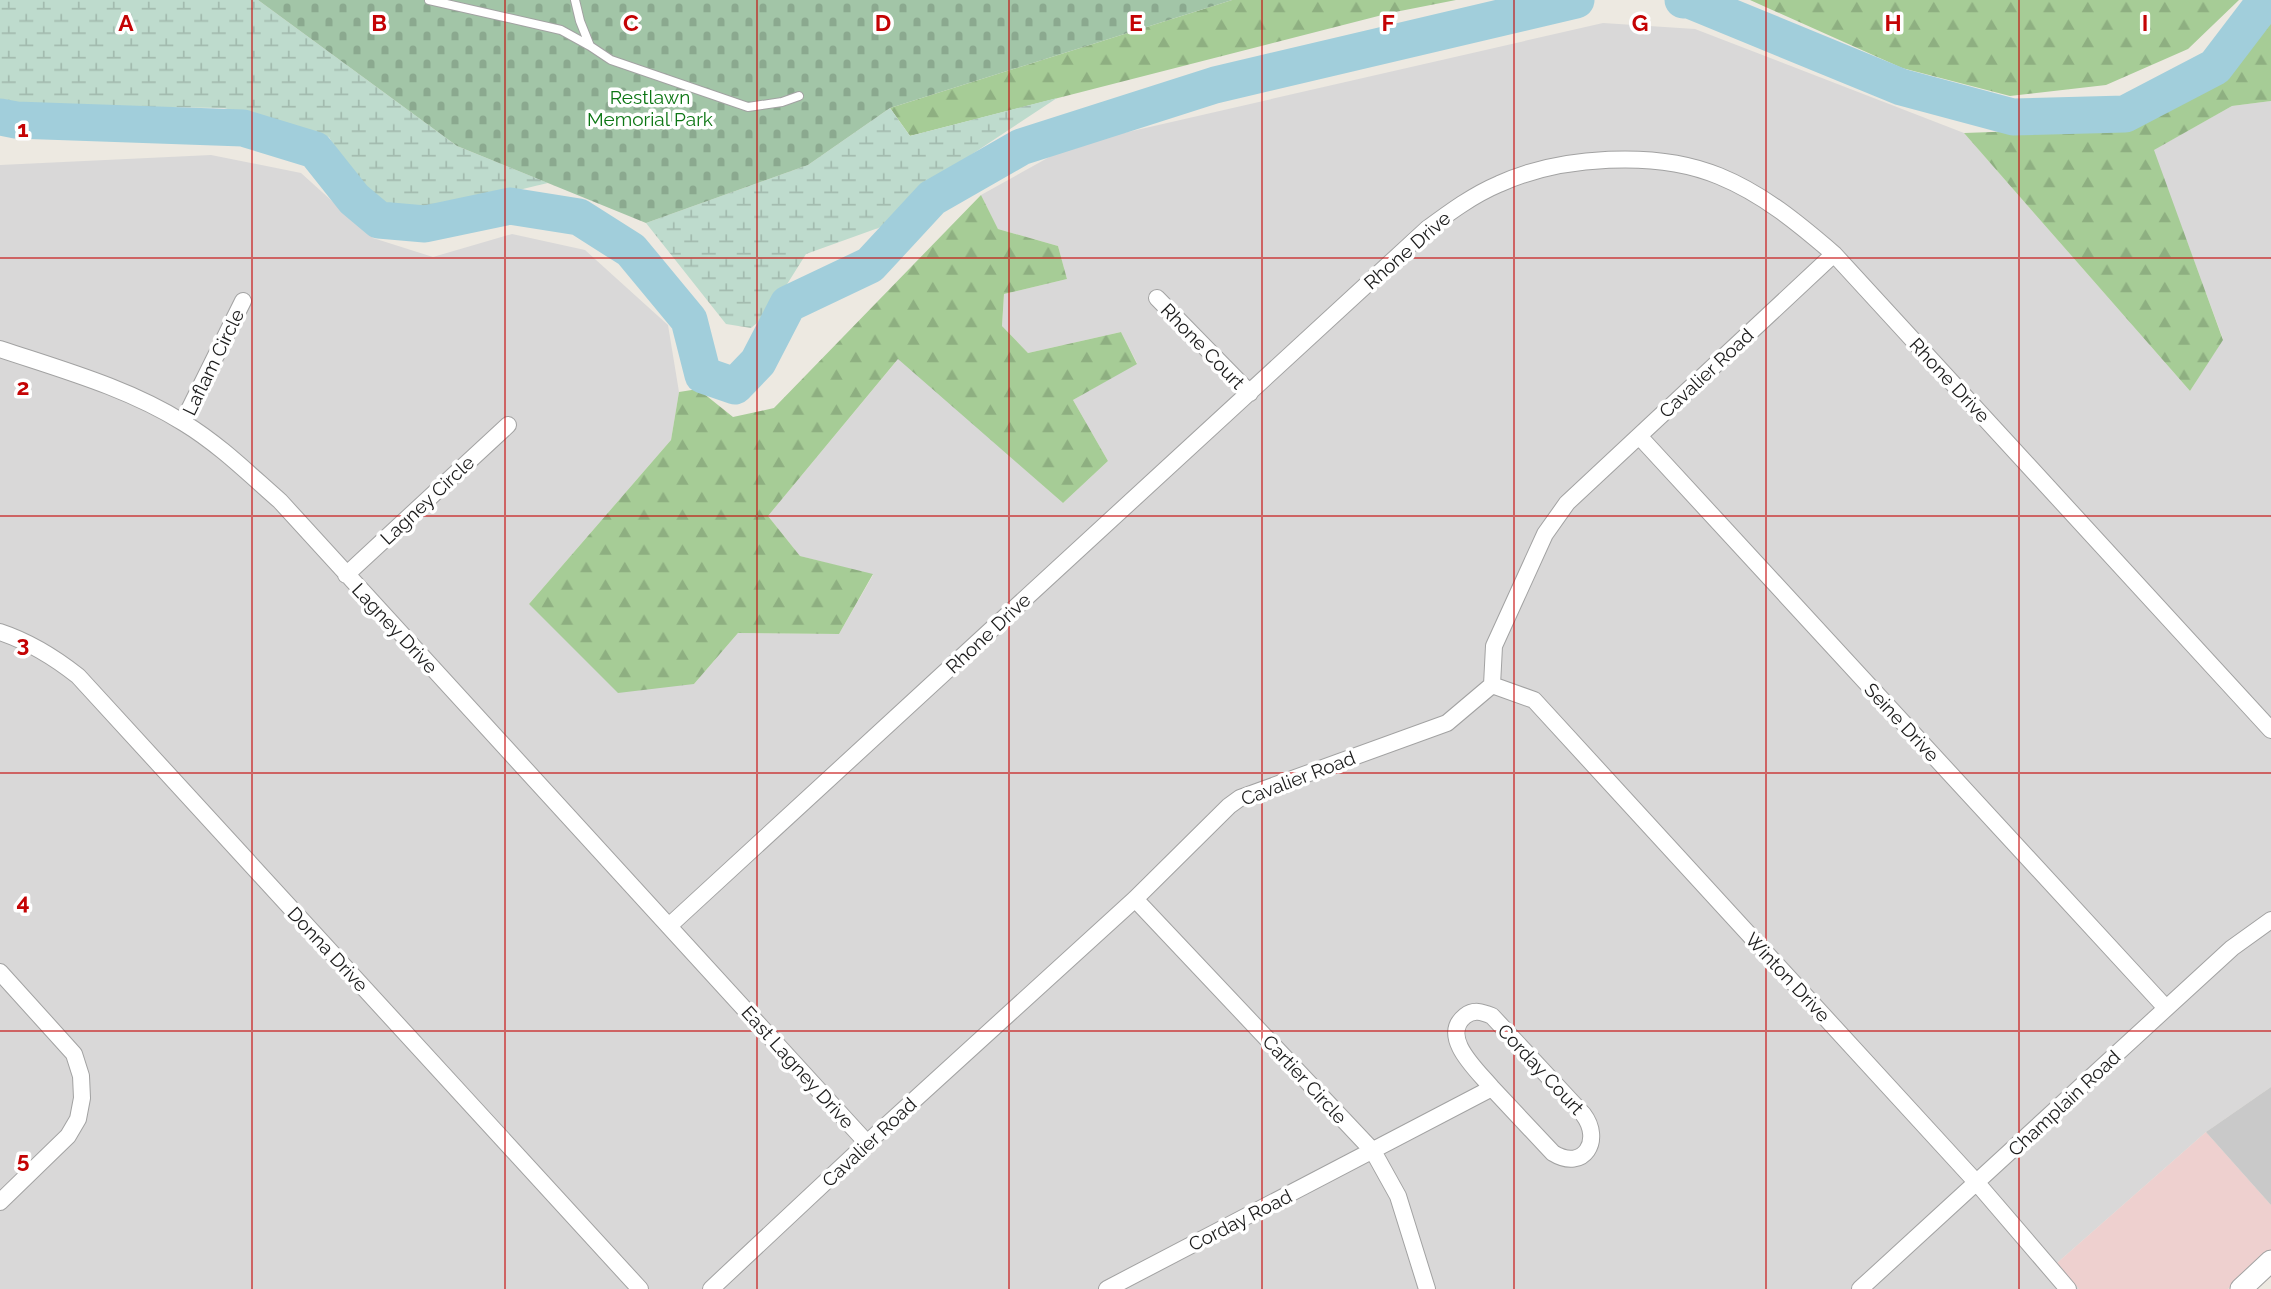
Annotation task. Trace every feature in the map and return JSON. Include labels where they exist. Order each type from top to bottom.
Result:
[{"type":"street","name":"Rhone Drive","points":[[669,926],[1427,229],[1462,203],[1490,188],[1538,170],[1574,163],[1644,159],[1717,175],[1757,195],[1794,219],[1834,254],[2271,730]]},
{"type":"street","name":"Cavalier Road","points":[[710,1289],[1135,899],[1229,806],[1240,798],[1447,723],[1492,685],[1494,646],[1545,534],[1567,503],[1834,254]]},
{"type":"street","name":"Rhone Court","points":[[1157,299],[1250,393]]},
{"type":"street","name":"Laflam Circle","points":[[183,422],[243,301]]},
{"type":"street","name":"Lagney Drive","points":[[0,349],[127,394],[183,422],[219,447],[280,501],[729,991]]},
{"type":"street","name":"Lagney Circle","points":[[346,575],[508,425]]},
{"type":"street","name":"Seine Drive","points":[[1639,436],[2166,1008]]},
{"type":"street","name":"Donna Drive","points":[[0,632],[22,639],[56,658],[78,676],[640,1289]]},
{"type":"street","name":"Winton Drive","points":[[1492,685],[1534,700],[1977,1183],[2068,1289]]},
{"type":"street","name":"Cartier Circle","points":[[1135,899],[1373,1151],[1398,1196],[1427,1289]]},
{"type":"street","name":"Champlain Road","points":[[1860,1289],[2232,948],[2271,920]]},
{"type":"street","points":[[0,972],[74,1054],[81,1076],[82,1098],[78,1119],[68,1136],[0,1202]]},
{"type":"street","name":"East Lagney Drive","points":[[729,991],[867,1143]]},
{"type":"street","name":"Corday Court","points":[[1480,1012],[1492,1016],[1583,1114],[1590,1123],[1593,1135],[1590,1146],[1584,1155],[1574,1158],[1562,1158],[1553,1153],[1492,1088],[1457,1045],[1456,1033],[1460,1021],[1468,1013],[1480,1012]]},
{"type":"street","points":[[1373,1151],[1492,1088]]},
{"type":"street","name":"Corday Road","points":[[1107,1289],[1373,1151]]},
{"type":"street","points":[[2241,1289],[2271,1261]]},
{"type":"lane","points":[[429,0],[561,30],[611,60],[748,107],[782,102],[799,96]]},
{"type":"lane","points":[[575,0],[590,46]]},
{"type":"shaded area","points":[[1603,23],[1695,29],[1964,133],[2190,391],[2223,339],[2153,150],[2232,106],[2271,101],[2271,1087],[2206,1132],[2057,1263],[2079,1289],[0,1289],[0,165],[211,155],[301,173],[373,238],[433,257],[512,234],[585,250],[668,325],[679,392],[671,440],[529,604],[694,684],[738,633],[839,634],[873,575],[800,556],[768,516],[899,358],[1063,503],[1108,461],[1073,400],[1137,363],[1121,332],[1028,353],[1002,326],[1004,294],[1067,279],[1058,246],[998,229],[981,195],[1071,145]]},
{"type":"shaded area","points":[[2271,1087],[2271,1205],[2206,1132]]},
{"type":"shaded area","points":[[2206,1132],[2271,1205],[2271,1250],[2228,1289],[2079,1289],[2057,1263]]},
{"type":"green space","points":[[0,0],[258,0],[457,146],[548,183],[437,208],[395,213],[382,211],[366,199],[345,168],[329,137],[224,108],[9,105],[0,101]]},
{"type":"green space","name":"Restlawn Memorial Park","points":[[258,0],[1232,0],[890,108],[808,165],[646,223],[457,146]]},
{"type":"green space","points":[[1232,0],[1456,0],[1390,13],[910,136],[890,108]]},
{"type":"green space","points":[[1750,0],[2239,0],[2188,49],[2106,85],[2010,96],[1902,68]]},
{"type":"green space","points":[[2271,17],[2271,101],[2232,106],[2154,150],[2223,340],[2190,391],[1964,133],[2128,127],[2224,77]]},
{"type":"green space","points":[[1057,98],[927,184],[881,227],[806,254],[769,313],[751,328],[726,324],[646,223],[808,165],[890,108],[910,136]]},
{"type":"green space","points":[[981,195],[998,229],[1058,246],[1067,279],[1004,294],[1002,326],[1028,353],[1121,332],[1137,364],[1073,400],[1108,461],[1063,503],[898,359],[768,516],[800,556],[873,574],[839,634],[738,633],[694,684],[618,693],[529,604],[671,440],[679,392],[698,389],[733,417],[774,408]]},
{"type":"waterway","points":[[0,117],[16,120],[243,128],[315,150],[354,199],[379,220],[425,224],[510,206],[579,217],[631,250],[689,320],[703,375],[735,386],[758,362],[788,304],[870,265],[932,198],[1021,147],[1215,85],[1576,0]]},
{"type":"waterway","points":[[1683,0],[1689,0],[1901,87],[2013,117],[2125,114],[2215,67],[2266,0]]}]
